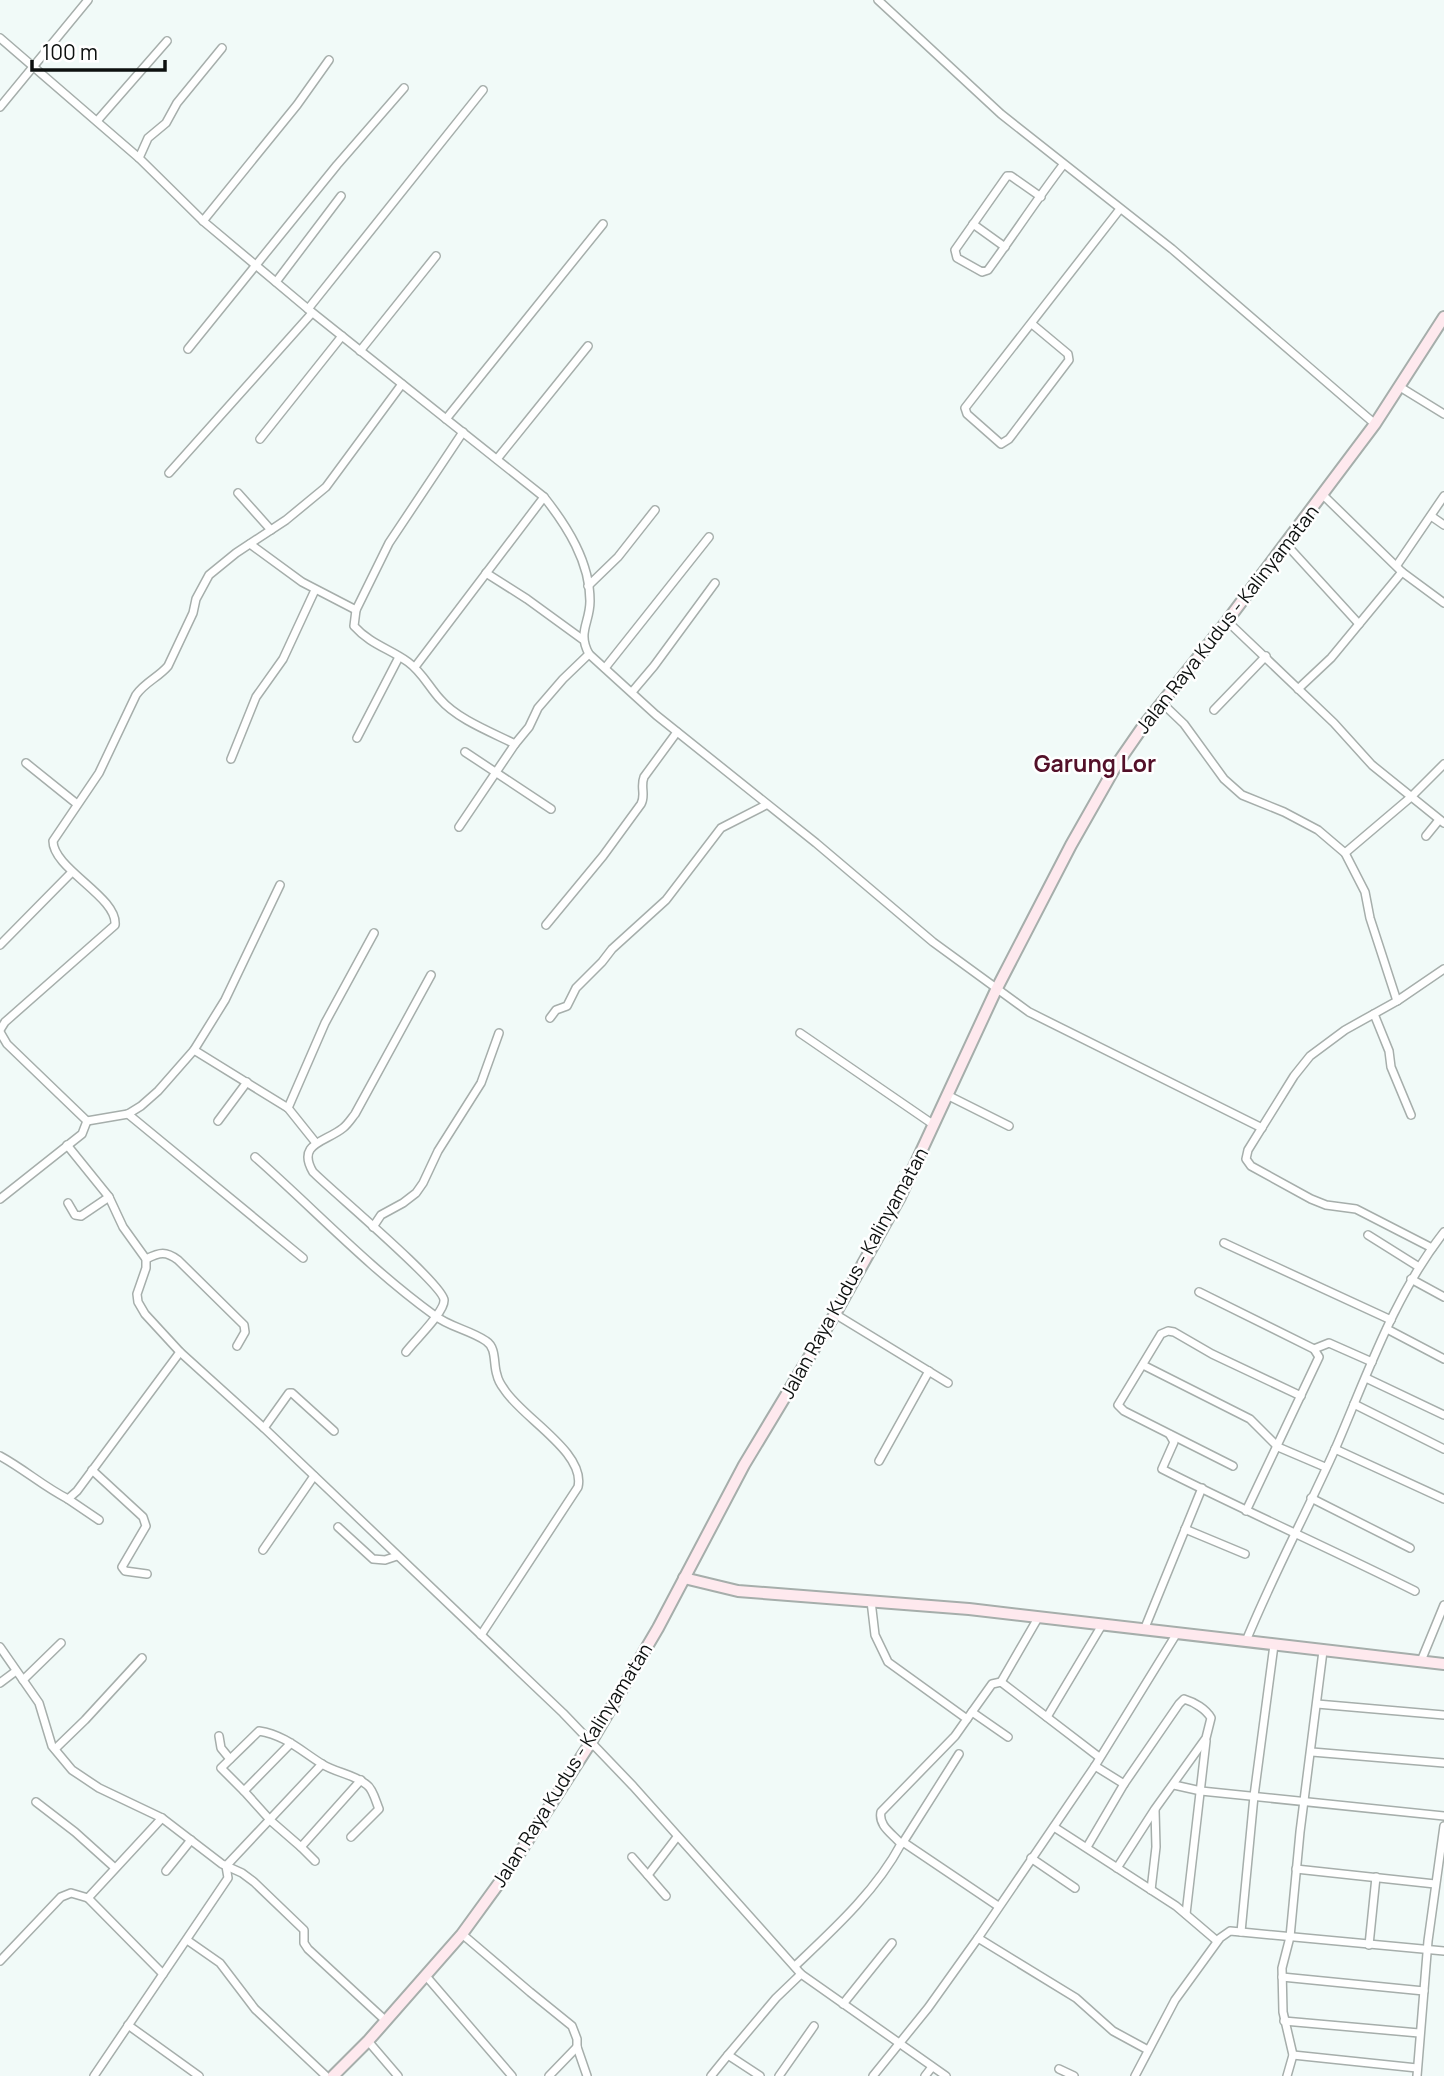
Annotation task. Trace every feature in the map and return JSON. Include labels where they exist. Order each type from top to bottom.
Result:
[{"type":"main road","name":"Jalan Raya Kudus - Kalinyamatan","points":[[333,2076],[368,2041],[462,1934],[510,1868],[591,1742],[684,1578],[744,1465],[835,1314],[900,1197],[996,990],[1090,811],[1128,748],[1375,424],[1444,317]]},
{"type":"main road","points":[[684,1578],[738,1591],[1038,1618],[1444,1664]]},
{"type":"street","points":[[0,107],[88,0]]},
{"type":"street","points":[[878,0],[1001,114],[1188,262],[1375,424]]},
{"type":"street","points":[[0,38],[139,158],[203,221],[310,311],[544,497],[576,546],[588,586],[589,610],[582,639]]},
{"type":"street","points":[[97,121],[167,41]]},
{"type":"street","points":[[139,158],[148,138],[166,123],[177,103],[222,48]]},
{"type":"street","points":[[203,221],[329,60]]},
{"type":"street","points":[[188,349],[337,165],[404,88]]},
{"type":"street","points":[[169,473],[310,311],[483,90]]},
{"type":"street","points":[[1041,197],[1009,175],[955,250],[957,258],[986,272],[1041,197],[1063,165]]},
{"type":"street","points":[[276,282],[341,196]]},
{"type":"street","points":[[1032,324],[1068,354],[1069,360],[1009,439],[1002,444],[967,414],[965,408],[1120,209]]},
{"type":"street","points":[[973,224],[1005,247]]},
{"type":"street","points":[[446,419],[603,225]]},
{"type":"street","points":[[360,351],[436,256]]},
{"type":"street","points":[[260,439],[342,336]]},
{"type":"street","points":[[497,459],[588,346]]},
{"type":"street","points":[[87,1121],[7,1044],[0,1031],[3,1019],[115,925],[114,918],[97,895],[72,872],[53,846],[55,835],[108,757],[136,695],[145,684],[169,666],[203,584],[218,566],[271,530],[326,487],[402,384]]},
{"type":"street","points":[[1400,387],[1444,414]]},
{"type":"street","points":[[463,432],[389,542],[356,610],[354,626],[376,645],[415,667],[444,703],[477,725],[515,744]]},
{"type":"street","points":[[238,493],[271,530]]},
{"type":"street","points":[[1323,495],[1399,569],[1444,603]]},
{"type":"street","points":[[1298,690],[1331,658],[1359,624],[1399,569],[1444,496]]},
{"type":"street","points":[[415,667],[544,497]]},
{"type":"street","points":[[588,586],[618,557],[655,510]]},
{"type":"street","points":[[1431,516],[1444,525]]},
{"type":"street","points":[[605,668],[709,537]]},
{"type":"street","points":[[1285,543],[1359,624]]},
{"type":"street","points":[[250,544],[316,590],[356,610]]},
{"type":"street","points":[[486,573],[527,598],[582,639],[589,654],[677,732],[933,942],[996,990],[1029,1012],[1262,1128]]},
{"type":"street","points":[[632,692],[715,583]]},
{"type":"street","points":[[230,759],[256,697],[283,659],[316,590]]},
{"type":"street","points":[[1227,621],[1334,723],[1372,765],[1441,822],[1426,836]]},
{"type":"street","points":[[459,827],[529,727],[538,708],[562,679],[589,654]]},
{"type":"street","points":[[1214,710],[1266,656]]},
{"type":"street","points":[[357,738],[399,657]]},
{"type":"street","points":[[1162,703],[1190,732],[1224,779],[1242,795],[1284,812],[1318,830],[1345,853],[1365,892],[1370,919],[1397,1001]]},
{"type":"street","points":[[546,925],[594,867],[640,804],[644,794],[644,777],[677,732]]},
{"type":"street","points":[[465,752],[551,809]]},
{"type":"street","points":[[26,763],[77,804]]},
{"type":"street","points":[[1345,853],[1411,797],[1444,764]]},
{"type":"street","points":[[550,1018],[556,1010],[567,1006],[576,988],[630,930],[666,900],[721,828],[766,805]]},
{"type":"street","points":[[0,945],[72,872]]},
{"type":"street","points":[[87,1121],[128,1114],[158,1091],[194,1050],[225,1000],[280,886]]},
{"type":"street","points":[[288,1108],[325,1023],[374,933]]},
{"type":"street","points":[[1432,1248],[1364,1212],[1346,1206],[1326,1205],[1251,1166],[1247,1163],[1246,1154],[1294,1076],[1310,1056],[1345,1030],[1443,972]]},
{"type":"street","points":[[406,1352],[436,1317],[444,1304],[444,1297],[438,1288],[313,1172],[308,1156],[310,1148],[344,1128],[355,1114],[431,975]]},
{"type":"street","points":[[1374,1014],[1410,1115]]},
{"type":"street","points":[[373,1227],[381,1216],[416,1193],[438,1151],[481,1083],[499,1033]]},
{"type":"street","points":[[800,1033],[934,1125]]},
{"type":"street","points":[[194,1050],[288,1108],[316,1143]]},
{"type":"street","points":[[218,1121],[247,1082]]},
{"type":"street","points":[[947,1095],[1009,1126]]},
{"type":"street","points":[[128,1114],[303,1258]]},
{"type":"street","points":[[0,1199],[82,1134],[87,1121]]},
{"type":"street","points":[[67,1145],[108,1197],[127,1234],[146,1259],[138,1302],[145,1314],[180,1352],[538,1688],[591,1742],[801,1974],[946,2076]]},
{"type":"street","points":[[255,1157],[371,1265],[436,1317],[487,1341],[493,1350],[498,1379],[506,1392],[560,1447],[580,1475],[578,1487],[481,1635]]},
{"type":"street","points":[[68,1203],[75,1215],[82,1216],[108,1197]]},
{"type":"street","points":[[1246,1641],[1391,1320],[1411,1279],[1444,1232]]},
{"type":"street","points":[[1368,1236],[1419,1267]]},
{"type":"street","points":[[1224,1243],[1391,1320]]},
{"type":"street","points":[[146,1259],[167,1252],[178,1260],[244,1325],[245,1332],[237,1346]]},
{"type":"street","points":[[1411,1279],[1444,1297]]},
{"type":"street","points":[[1199,1292],[1314,1349],[1319,1357],[1247,1511]]},
{"type":"street","points":[[835,1314],[948,1382]]},
{"type":"street","points":[[1387,1329],[1444,1359]]},
{"type":"street","points":[[1233,1466],[1169,1435],[1124,1411],[1118,1405],[1161,1334],[1174,1332],[1301,1396]]},
{"type":"street","points":[[1314,1349],[1329,1343],[1371,1362]]},
{"type":"street","points":[[68,1499],[92,1471],[180,1352]]},
{"type":"street","points":[[1143,1365],[1250,1419],[1264,1430],[1278,1447],[1325,1467]]},
{"type":"street","points":[[878,1461],[929,1371]]},
{"type":"street","points":[[1366,1378],[1444,1415]]},
{"type":"street","points":[[264,1428],[289,1393],[334,1431]]},
{"type":"street","points":[[1354,1404],[1444,1448]]},
{"type":"street","points":[[1169,1435],[1174,1442],[1162,1468],[1415,1591]]},
{"type":"street","points":[[1335,1449],[1444,1499]]},
{"type":"street","points":[[0,1456],[99,1520]]},
{"type":"street","points":[[92,1471],[143,1517],[146,1526],[122,1567],[125,1571],[147,1574]]},
{"type":"street","points":[[263,1550],[314,1476]]},
{"type":"street","points":[[1144,1630],[1202,1488]]},
{"type":"street","points":[[1311,1498],[1410,1548]]},
{"type":"street","points":[[338,1527],[373,1559],[385,1560],[397,1556]]},
{"type":"street","points":[[1185,1529],[1245,1554]]},
{"type":"street","points":[[871,1601],[875,1634],[888,1662],[1008,1737]]},
{"type":"street","points":[[1421,1661],[1444,1605]]},
{"type":"street","points":[[999,1906],[902,1843],[879,1818],[881,1812],[955,1736],[992,1684],[1001,1682],[1038,1618]]},
{"type":"street","points":[[1047,1717],[1102,1625]]},
{"type":"street","points":[[873,2076],[928,2008],[978,1938],[1095,1766],[1098,1757],[1177,1633]]},
{"type":"street","points":[[23,1681],[61,1643]]},
{"type":"street","points":[[1241,1931],[1273,1645]]},
{"type":"street","points":[[0,1647],[42,1710],[50,1739],[72,1770],[162,1818],[226,1866],[254,1882],[305,1932],[304,1943],[308,1948],[386,2021]]},
{"type":"street","points":[[1287,2076],[1293,2055],[1284,2021],[1283,1959],[1290,1937],[1322,1651]]},
{"type":"street","points":[[55,1749],[142,1658]]},
{"type":"street","points":[[0,1683],[16,1671]]},
{"type":"street","points":[[1001,1682],[1098,1757]]},
{"type":"street","points":[[1087,1847],[1124,1784],[1184,1699],[1202,1709],[1211,1718],[1206,1738],[1186,1914]]},
{"type":"street","points":[[1317,1704],[1444,1716]]},
{"type":"street","points":[[315,1861],[271,1821],[221,1768],[259,1731],[282,1736],[322,1764],[361,1780],[372,1790],[379,1809],[351,1837]]},
{"type":"street","points":[[219,1736],[221,1748],[230,1759]]},
{"type":"street","points":[[1117,1868],[1206,1738]]},
{"type":"street","points":[[244,1791],[291,1743]]},
{"type":"street","points":[[1311,1752],[1444,1763]]},
{"type":"street","points":[[795,1966],[860,1899],[895,1856],[959,1754]]},
{"type":"street","points":[[226,1866],[322,1764]]},
{"type":"street","points":[[1095,1766],[1124,1784]]},
{"type":"street","points":[[301,1847],[361,1780]]},
{"type":"street","points":[[1174,1785],[1201,1791],[1444,1816]]},
{"type":"street","points":[[36,1802],[115,1868]]},
{"type":"street","points":[[1151,1889],[1156,1847],[1155,1809]]},
{"type":"street","points":[[88,1898],[162,1818]]},
{"type":"street","points":[[1054,1826],[1151,1889],[1217,1941]]},
{"type":"street","points":[[1293,2055],[1417,2072],[1427,1951],[1444,1826]]},
{"type":"street","points":[[648,1875],[677,1836]]},
{"type":"street","points":[[166,1871],[191,1840]]},
{"type":"street","points":[[632,1857],[666,1896]]},
{"type":"street","points":[[1031,1858],[1075,1888]]},
{"type":"street","points":[[94,2076],[228,1878],[226,1866]]},
{"type":"street","points":[[1296,1868],[1435,1884]]},
{"type":"street","points":[[1369,1945],[1376,1877]]},
{"type":"street","points":[[0,1961],[61,1896],[71,1893],[88,1898],[163,1974]]},
{"type":"street","points":[[1135,2076],[1175,2000],[1217,1941],[1227,1933],[1241,1931],[1444,1951]]},
{"type":"street","points":[[462,1934],[572,2026],[577,2039],[576,2047],[587,2076]]},
{"type":"street","points":[[978,1938],[1076,1998],[1113,2031],[1148,2050]]},
{"type":"street","points":[[187,1940],[220,1963],[255,2009],[326,2076]]},
{"type":"street","points":[[844,2004],[892,1943]]},
{"type":"street","points":[[711,2076],[776,1998],[801,1974]]},
{"type":"street","points":[[426,1976],[512,2076]]},
{"type":"street","points":[[1282,1977],[1424,1991]]},
{"type":"street","points":[[1284,2021],[1419,2033]]},
{"type":"street","points":[[128,2025],[199,2076]]},
{"type":"street","points":[[779,2076],[814,2026]]},
{"type":"street","points":[[368,2041],[398,2076]]},
{"type":"street","points":[[549,2076],[576,2047]]},
{"type":"street","points":[[728,2055],[758,2075]]},
{"type":"street","points":[[925,2076],[932,2067]]},
{"type":"street","points":[[1059,2069],[1074,2076]]},
{"type":"district","name":"Garung Lor","points":[[1095,764]]}]
